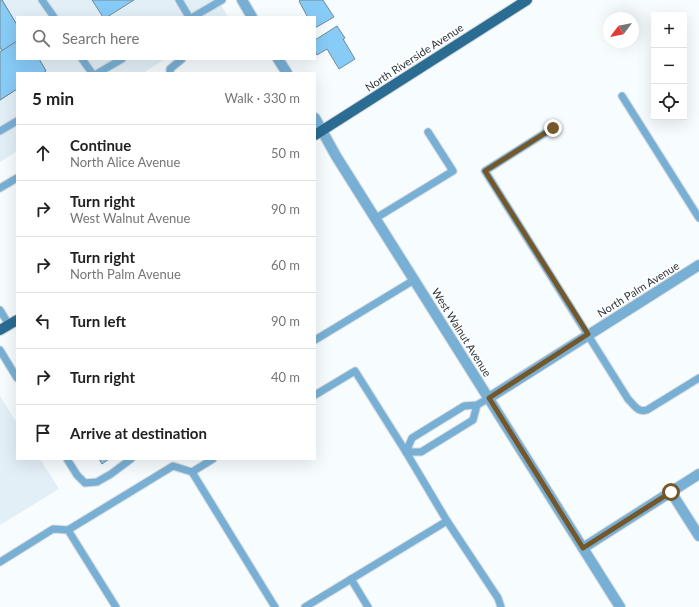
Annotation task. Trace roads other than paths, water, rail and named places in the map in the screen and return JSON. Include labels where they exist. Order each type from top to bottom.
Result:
[{"type":"main road","name":"North Riverside Avenue","points":[[319,132],[527,0]]},
{"type":"main road","points":[[0,330],[13,322]]},
{"type":"street","points":[[242,0],[249,16]]},
{"type":"street","points":[[279,60],[286,72]]},
{"type":"street","name":"West Walnut Avenue","points":[[316,122],[319,132],[376,218],[620,607]]},
{"type":"street","name":"North Palm Avenue","points":[[489,398],[699,265]]},
{"type":"street","points":[[583,548],[699,474]]},
{"type":"street","points":[[671,492],[699,536]]},
{"type":"lane","points":[[42,0],[53,16]]},
{"type":"lane","points":[[179,0],[188,16]]},
{"type":"lane","points":[[195,16],[222,0]]},
{"type":"lane","points":[[83,60],[91,72]]},
{"type":"lane","points":[[100,72],[120,60]]},
{"type":"lane","points":[[170,72],[170,69],[181,60]]},
{"type":"lane","points":[[622,96],[699,218]]},
{"type":"lane","points":[[0,131],[16,122]]},
{"type":"lane","points":[[553,128],[485,171],[628,399],[638,410],[647,410],[699,378]]},
{"type":"lane","points":[[376,218],[453,171],[428,132]]},
{"type":"lane","points":[[0,188],[16,179]]},
{"type":"lane","points":[[316,339],[414,280]]},
{"type":"lane","points":[[0,310],[13,322]]},
{"type":"lane","points":[[0,350],[16,376]]},
{"type":"lane","points":[[316,395],[355,371],[447,521],[498,598],[501,607]]},
{"type":"lane","points":[[406,452],[412,438],[464,406],[477,405],[489,398]]},
{"type":"lane","points":[[406,452],[421,452],[473,420],[477,405]]},
{"type":"lane","points":[[68,460],[85,483],[98,482],[130,460]]},
{"type":"lane","points":[[192,472],[211,460]]},
{"type":"lane","points":[[0,562],[53,529],[68,530],[173,466],[192,472],[275,607]]},
{"type":"lane","points":[[305,607],[447,521]]},
{"type":"lane","points":[[68,530],[116,607]]},
{"type":"lane","points":[[351,579],[368,607]]}]
